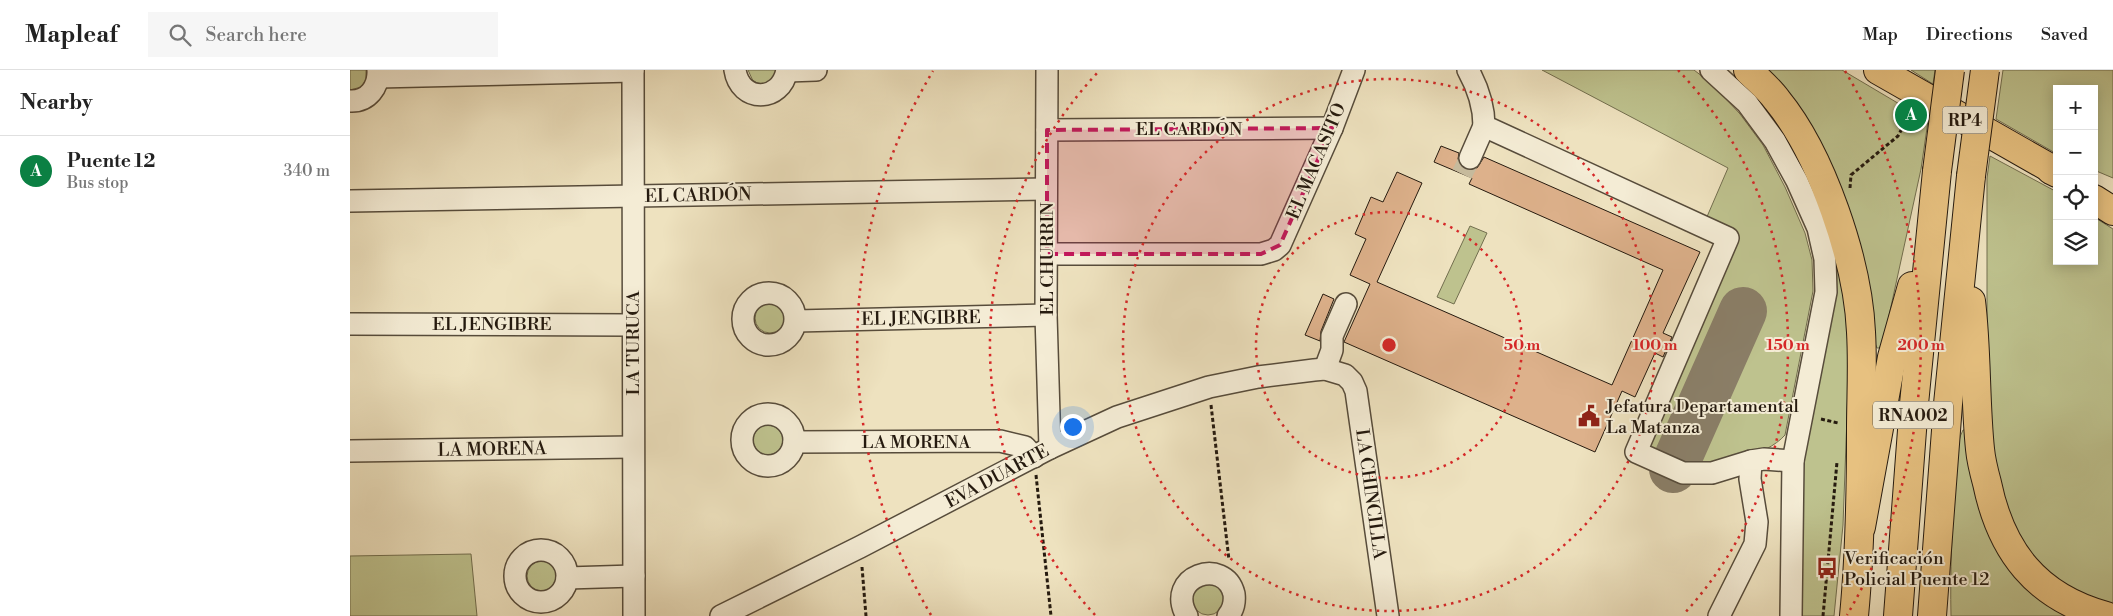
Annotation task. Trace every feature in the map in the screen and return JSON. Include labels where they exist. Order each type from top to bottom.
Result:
[{"type":"main road","points":[[1748,70],[1778,100],[1820,172],[1838,221],[1851,270],[1861,331],[1861,527],[1854,616]]},
{"type":"main road","name":"RP4","points":[[1878,70],[2053,170]]},
{"type":"main road","name":"RNA002","points":[[1898,616],[1914,404],[1932,214],[1950,70]]},
{"type":"main road","name":"RNA002","points":[[1932,616],[1964,245],[1985,70]]},
{"type":"main road","points":[[2098,190],[2113,196]]},
{"type":"main road","points":[[2098,201],[2113,211]]},
{"type":"main road","points":[[1861,527],[1892,357],[1932,214]]},
{"type":"main road","points":[[1964,245],[1973,316],[1980,451],[1992,510],[2006,540],[2023,567],[2044,586],[2072,604],[2106,616]]},
{"type":"street","points":[[350,101],[364,98],[371,93],[378,73],[633,70]]},
{"type":"street","name":"LA TURUCA","points":[[633,70],[634,616]]},
{"type":"street","points":[[735,70],[736,78],[747,91],[765,95],[780,87],[787,70],[816,70]]},
{"type":"street","name":"EL CHURRIN","points":[[1042,452],[1046,315],[1046,70]]},
{"type":"street","name":"EL MACASITO","points":[[1046,254],[1261,254],[1274,250],[1280,245],[1332,128],[1354,70]]},
{"type":"street","points":[[1468,70],[1478,88],[1484,111],[1484,126],[1470,158]]},
{"type":"street","points":[[1711,70],[1746,102],[1775,141],[1818,228],[1825,259],[1826,292],[1793,461],[1791,616]]},
{"type":"street","points":[[1484,126],[1728,238],[1636,452],[1683,473],[1712,473],[1764,459],[1793,461]]},
{"type":"street","name":"EL CARDÓN","points":[[1046,130],[1332,128]]},
{"type":"street","name":"EL CARDÓN","points":[[350,201],[1046,189]]},
{"type":"street","points":[[1325,369],[1332,350],[1332,336],[1346,304]]},
{"type":"street","name":"EL JENGIBRE","points":[[796,321],[1046,315]]},
{"type":"street","name":"EL JENGIBRE","points":[[350,324],[633,325]]},
{"type":"street","name":"EVA DUARTE","points":[[721,616],[860,547],[1042,452],[1117,418],[1209,387],[1258,377],[1325,369],[1345,375]]},
{"type":"street","name":"LA CHINCILLA","points":[[1345,375],[1352,382],[1356,391],[1388,616]]},
{"type":"street","name":"LA MORENA","points":[[794,442],[1000,441],[1042,452]]},
{"type":"street","name":"LA MORENA","points":[[350,451],[634,446]]},
{"type":"street","points":[[1719,616],[1755,544],[1757,522],[1750,480],[1751,461]]},
{"type":"street","points":[[1187,616],[1183,607],[1182,598],[1184,590],[1195,576],[1204,574],[1221,577],[1233,590],[1234,606],[1228,616]]},
{"type":"street","points":[[568,578],[634,576]]},
{"type":"path","points":[[1209,387],[1233,590]]},
{"type":"path","points":[[1042,452],[1051,616]]},
{"type":"path","points":[[860,547],[866,616]]},
{"type":"highlighted area","points":[[1332,128],[1280,245],[1261,254],[1047,254],[1047,130]]},
{"type":"green space","points":[[350,70],[366,70],[366,80],[361,87],[350,90]]},
{"type":"green space","points":[[748,70],[777,70],[771,82],[762,85],[753,81]]},
{"type":"green space","points":[[1542,70],[1694,70],[1712,84],[1740,114],[1763,145],[1785,187],[1805,233],[1812,260],[1813,291],[1785,435],[1777,443],[1739,460],[1698,466],[1673,461],[1650,450],[1647,445],[1735,233],[1706,219],[1728,168]]},
{"type":"green space","points":[[1763,70],[1842,70],[1928,121],[1921,169],[1883,343],[1879,348],[1877,348]]},
{"type":"green space","points":[[1911,70],[1935,70],[1933,84]]},
{"type":"green space","points":[[2003,70],[2113,70],[2113,178],[2098,172],[2098,85],[2053,85],[2053,152],[1996,119]]},
{"type":"green space","points":[[1990,156],[2053,190],[2053,265],[2098,265],[2098,220],[2113,229],[2113,608],[2070,595],[2012,537],[1987,449],[1987,178]]},
{"type":"green space","points":[[1470,226],[1487,233],[1454,304],[1437,297]]},
{"type":"green space","points":[[1833,246],[1840,271],[1850,334],[1843,525],[1834,616],[1802,616],[1803,462]]},
{"type":"green space","points":[[770,303],[776,304],[784,312],[784,324],[776,332],[770,333],[764,332],[756,324],[755,318],[756,312],[764,304]]},
{"type":"green space","points":[[768,425],[774,426],[782,434],[782,446],[774,454],[768,455],[762,454],[754,446],[753,440],[754,434],[762,426]]},
{"type":"green space","points":[[1963,430],[1965,430],[1985,510],[2080,616],[1951,616],[1956,463],[1957,449]]},
{"type":"green space","points":[[471,554],[477,616],[350,616],[350,556]]},
{"type":"green space","points":[[542,561],[548,562],[556,570],[556,582],[548,590],[542,591],[536,590],[528,582],[527,576],[528,570],[536,562]]},
{"type":"green space","points":[[1208,583],[1214,584],[1219,588],[1223,593],[1223,605],[1219,610],[1214,614],[1208,615],[1202,614],[1197,610],[1193,605],[1192,599],[1193,593],[1197,588],[1202,584]]},
{"type":"building","points":[[1441,146],[1459,153],[1460,165],[1465,170],[1477,168],[1484,157],[1700,252],[1663,333],[1672,337],[1663,357],[1655,353],[1635,397],[1622,391],[1595,452],[1344,342],[1370,284],[1350,275],[1366,239],[1355,234],[1371,197],[1383,202],[1397,172],[1422,183],[1377,282],[1612,385],[1663,270],[1469,184],[1472,178],[1434,162]]},
{"type":"building","points":[[1323,294],[1334,299],[1321,331],[1320,341],[1305,335]]},
{"type":"taxiway","points":[[1673,469],[1743,311]]},
{"type":"tunnel","points":[[1462,174],[1470,158]]},
{"type":"place","name":"Puente 12","points":[[1911,115]]},
{"type":"place","name":"Jefatura Departamental La Matanza","points":[[1589,416]]},
{"type":"place","name":"Verificación Policial Puente 12","points":[[1827,568]]}]
